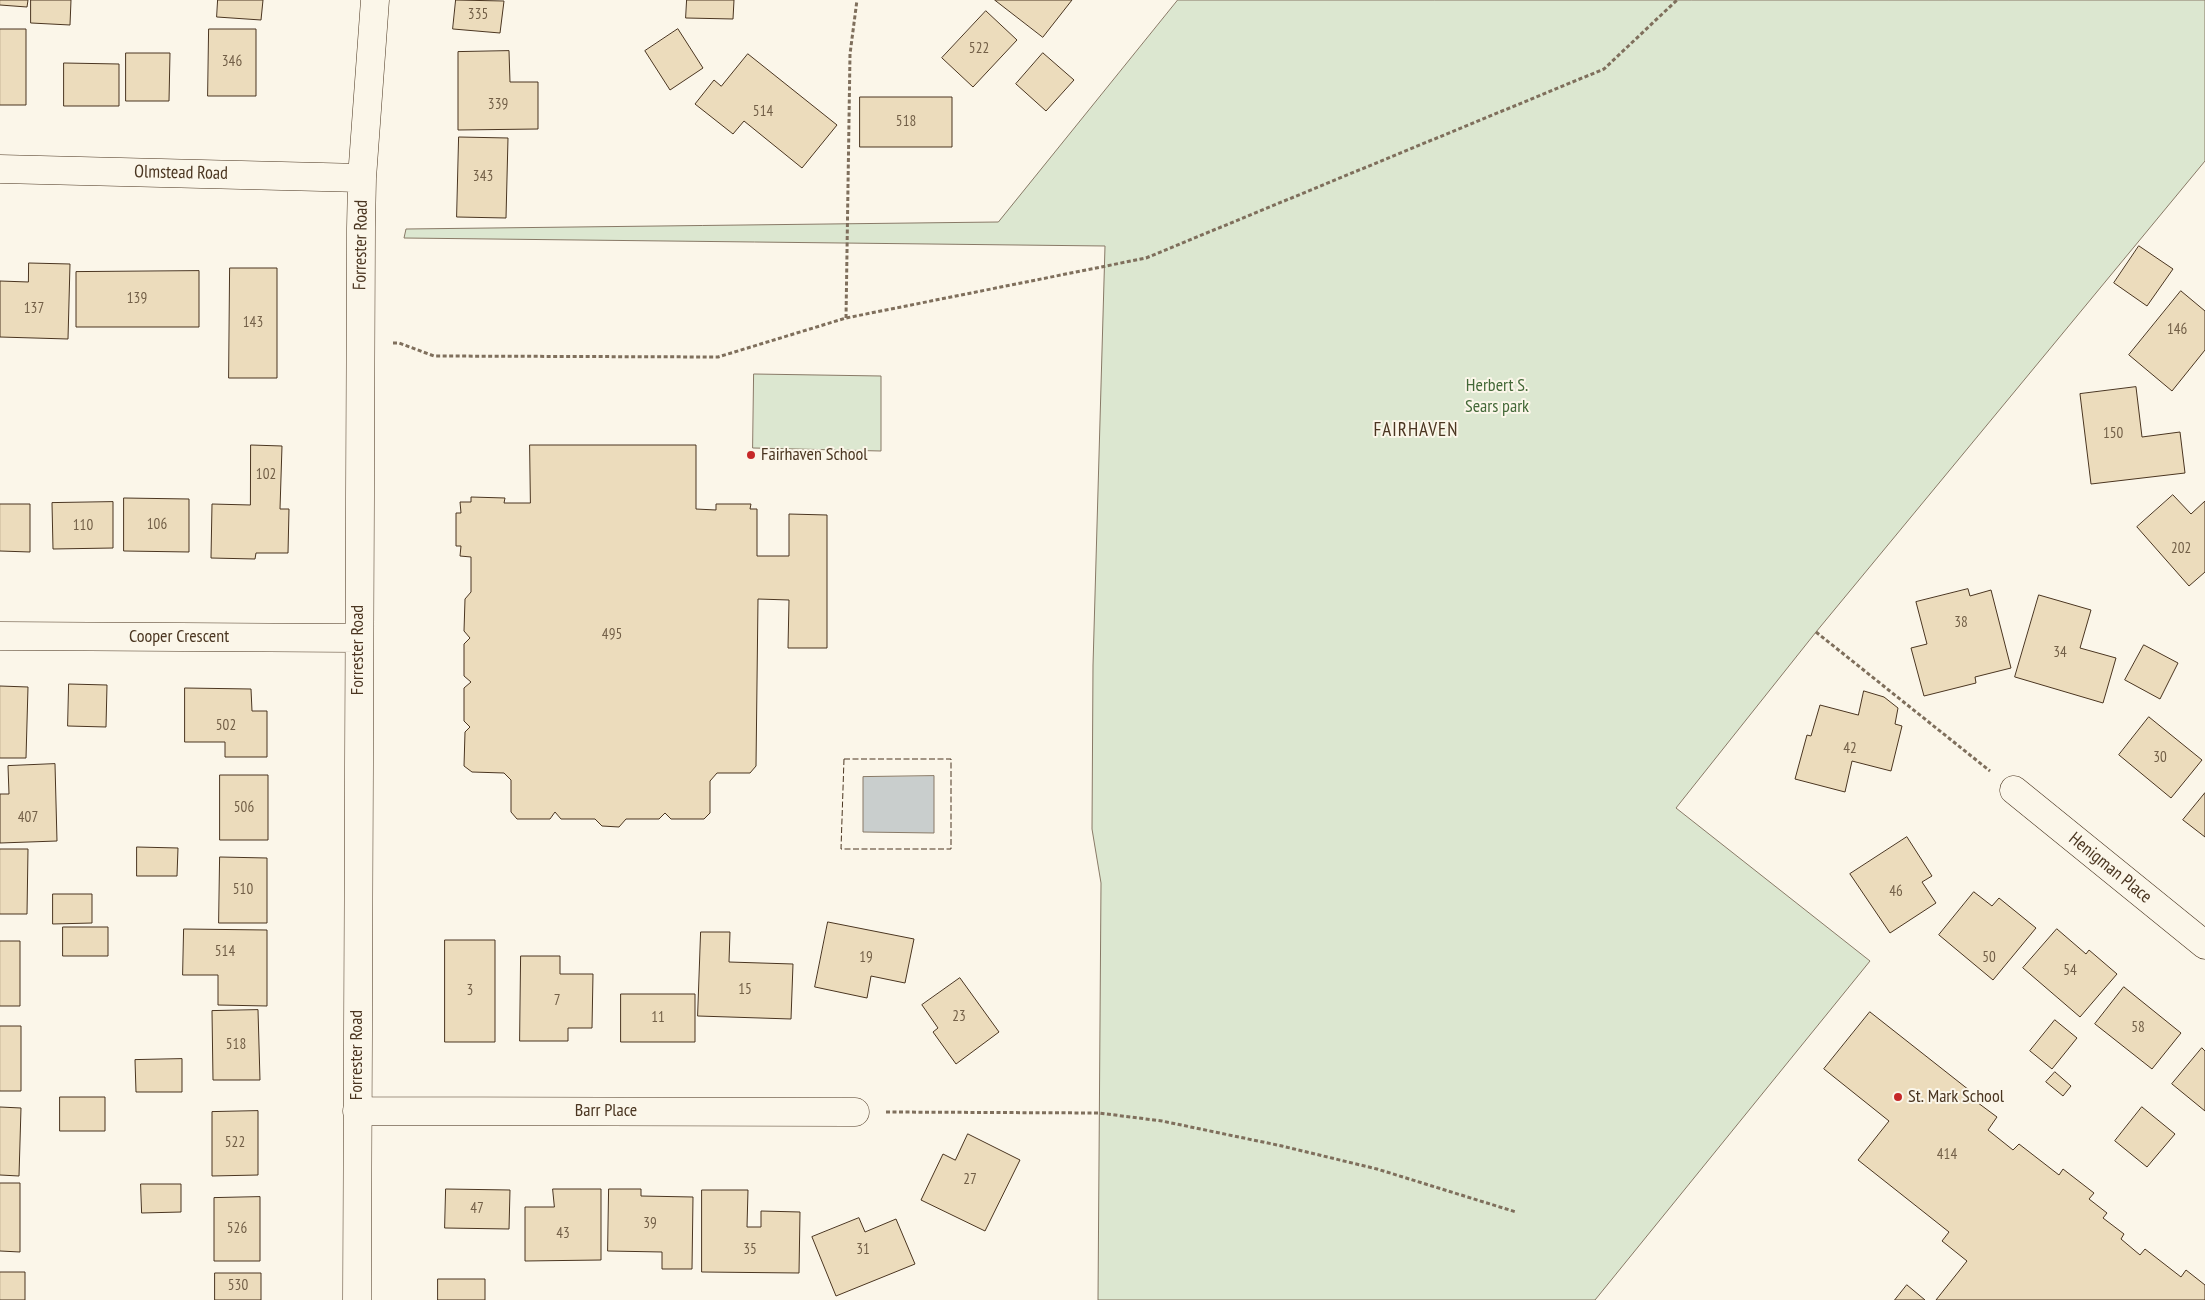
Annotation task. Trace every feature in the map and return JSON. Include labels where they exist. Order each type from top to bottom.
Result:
[{"type":"street","name":"Forrester Road","points":[[357,1300],[358,638],[362,178],[375,0]]},
{"type":"street","name":"Olmstead Road","points":[[0,169],[362,178]]},
{"type":"street","name":"Cooper Crescent","points":[[0,636],[358,638]]},
{"type":"street","name":"Henigman Place","points":[[2014,790],[2205,945]]},
{"type":"street","name":"Barr Place","points":[[357,1111],[855,1112]]},
{"type":"path","points":[[846,318],[851,48],[857,0]]},
{"type":"path","points":[[399,343],[434,356],[718,358],[846,318],[1146,258],[1604,69],[1677,0]]},
{"type":"path","points":[[1816,632],[2014,790]]},
{"type":"path","points":[[914,1112],[1099,1113],[1162,1121],[1282,1146],[1376,1169],[1516,1212]]},
{"type":"green space","name":"Herbert S. Sears park","points":[[1178,0],[2205,0],[2205,161],[1816,632],[1676,808],[1870,961],[1595,1300],[1098,1300],[1101,883],[1092,829],[1093,665],[1105,246],[404,238],[406,229],[998,222]]},
{"type":"green space","points":[[754,374],[881,376],[881,451],[753,448]]},
{"type":"shaded area","points":[[934,776],[934,833],[863,832],[863,777]]},
{"type":"building","points":[[0,0],[28,0],[27,7],[0,5]]},
{"type":"building","points":[[31,0],[71,0],[70,25],[31,23]]},
{"type":"building","points":[[218,0],[263,0],[261,20],[217,17]]},
{"type":"building","points":[[456,0],[504,1],[500,33],[453,29]]},
{"type":"building","points":[[687,0],[734,0],[733,19],[686,18]]},
{"type":"building","points":[[995,0],[1072,0],[1043,37]]},
{"type":"building","points":[[986,11],[1017,40],[973,87],[942,58]]},
{"type":"building","points":[[0,29],[26,29],[26,105],[0,105]]},
{"type":"building","points":[[209,29],[256,29],[256,96],[208,96]]},
{"type":"building","points":[[678,29],[703,68],[670,90],[645,51]]},
{"type":"building","points":[[509,51],[510,82],[538,82],[538,129],[458,130],[458,52]]},
{"type":"building","points":[[126,53],[170,53],[169,101],[126,101]]},
{"type":"building","points":[[1043,53],[1074,80],[1046,111],[1016,84]]},
{"type":"building","points":[[748,54],[837,125],[802,168],[744,121],[733,134],[695,104],[714,80],[721,86]]},
{"type":"building","points":[[64,63],[119,64],[119,106],[64,106]]},
{"type":"building","points":[[860,97],[952,97],[952,147],[860,147]]},
{"type":"building","points":[[459,137],[508,138],[506,218],[457,217]]},
{"type":"building","points":[[2139,246],[2173,269],[2147,306],[2114,283]]},
{"type":"building","points":[[29,263],[70,264],[68,339],[0,337],[0,281],[28,282]]},
{"type":"building","points":[[230,268],[277,268],[277,378],[229,378]]},
{"type":"building","points":[[199,271],[199,327],[76,327],[76,272]]},
{"type":"building","points":[[2181,291],[2205,311],[2205,350],[2172,391],[2129,355]]},
{"type":"building","points":[[2136,387],[2142,437],[2180,432],[2185,473],[2091,484],[2080,394]]},
{"type":"building","points":[[251,445],[282,446],[280,509],[289,509],[288,553],[256,553],[255,559],[211,558],[212,504],[250,505]]},
{"type":"building","points":[[530,445],[696,445],[696,509],[716,510],[716,504],[751,504],[750,509],[757,509],[757,556],[789,556],[789,514],[827,515],[827,648],[788,648],[789,600],[758,599],[756,766],[750,773],[717,773],[710,781],[710,813],[704,819],[671,819],[665,813],[659,819],[626,819],[619,827],[602,826],[595,819],[561,819],[555,812],[550,819],[517,819],[511,812],[511,780],[504,773],[472,772],[464,766],[465,732],[470,727],[464,721],[464,688],[471,682],[464,676],[464,644],[470,638],[464,631],[465,599],[471,592],[471,557],[460,556],[461,546],[456,546],[456,513],[461,513],[460,502],[471,502],[471,497],[505,498],[504,503],[530,503]]},
{"type":"building","points":[[2173,495],[2191,514],[2205,501],[2205,572],[2189,586],[2137,527]]},
{"type":"building","points":[[124,498],[189,499],[189,552],[124,551]]},
{"type":"building","points":[[113,502],[113,548],[53,549],[52,503]]},
{"type":"building","points":[[0,504],[30,504],[30,552],[0,551]]},
{"type":"building","points":[[1968,589],[1970,596],[1991,590],[2011,668],[1975,677],[1976,683],[1924,696],[1911,648],[1927,644],[1916,602]]},
{"type":"building","points":[[2039,595],[2091,610],[2080,648],[2116,658],[2103,703],[2015,677]]},
{"type":"building","points":[[2144,645],[2178,663],[2160,699],[2125,680]]},
{"type":"building","points":[[69,684],[107,685],[106,727],[68,726]]},
{"type":"building","points":[[0,686],[28,687],[26,758],[0,758]]},
{"type":"building","points":[[185,688],[251,689],[252,711],[267,711],[267,757],[225,757],[225,742],[185,742]]},
{"type":"building","points":[[1864,691],[1884,697],[1898,708],[1895,724],[1902,726],[1891,771],[1852,761],[1845,792],[1795,779],[1807,735],[1811,736],[1820,705],[1858,715]]},
{"type":"building","points":[[2149,717],[2202,760],[2171,798],[2119,755]]},
{"type":"building","points":[[55,764],[57,841],[0,843],[0,794],[9,794],[8,766]]},
{"type":"building","points":[[220,775],[268,775],[268,840],[220,840]]},
{"type":"building","points":[[2205,793],[2205,837],[2183,820]]},
{"type":"building","points":[[1907,837],[1932,876],[1922,882],[1936,903],[1890,933],[1850,874]]},
{"type":"building","points":[[137,847],[178,848],[177,876],[137,876]]},
{"type":"building","points":[[0,849],[28,849],[27,914],[0,914]]},
{"type":"building","points":[[220,857],[267,858],[267,923],[219,923]]},
{"type":"building","points":[[1974,892],[1992,906],[1999,898],[2036,928],[1993,980],[1939,935]]},
{"type":"building","points":[[53,894],[92,894],[92,923],[53,924]]},
{"type":"building","points":[[828,922],[914,939],[905,983],[871,976],[867,998],[815,987]]},
{"type":"building","points":[[63,927],[108,927],[108,956],[63,956]]},
{"type":"building","points":[[184,929],[267,930],[267,1006],[218,1005],[218,975],[183,975]]},
{"type":"building","points":[[2057,929],[2086,954],[2089,950],[2117,974],[2080,1017],[2023,968]]},
{"type":"building","points":[[701,932],[730,932],[729,962],[793,964],[791,1019],[698,1016]]},
{"type":"building","points":[[445,940],[495,940],[495,1042],[445,1042]]},
{"type":"building","points":[[0,941],[20,941],[20,1006],[0,1006]]},
{"type":"building","points":[[521,956],[560,956],[560,974],[593,974],[592,1028],[568,1028],[568,1041],[520,1041]]},
{"type":"building","points":[[960,978],[999,1032],[956,1064],[933,1032],[938,1028],[922,1005]]},
{"type":"building","points":[[2124,987],[2181,1033],[2152,1069],[2095,1024]]},
{"type":"building","points":[[621,994],[695,994],[695,1042],[621,1042]]},
{"type":"building","points":[[258,1010],[260,1080],[213,1080],[212,1011]]},
{"type":"building","points":[[1870,1012],[1969,1090],[1966,1094],[1997,1117],[1988,1130],[2013,1150],[2019,1144],[2059,1175],[2063,1169],[2094,1193],[2089,1199],[2107,1213],[2103,1218],[2124,1234],[2121,1239],[2140,1255],[2145,1249],[2181,1277],[2186,1270],[2205,1285],[2205,1300],[1936,1300],[1967,1261],[1942,1241],[1949,1232],[1858,1160],[1889,1121],[1824,1069]]},
{"type":"building","points":[[2055,1020],[2077,1038],[2052,1069],[2030,1051]]},
{"type":"building","points":[[0,1026],[21,1026],[21,1091],[0,1091]]},
{"type":"building","points":[[2202,1048],[2205,1051],[2205,1111],[2172,1084]]},
{"type":"building","points":[[182,1059],[182,1092],[136,1092],[135,1060]]},
{"type":"building","points":[[2055,1072],[2071,1086],[2063,1096],[2046,1082]]},
{"type":"building","points":[[60,1097],[105,1097],[105,1131],[60,1131]]},
{"type":"building","points":[[0,1107],[21,1108],[19,1176],[0,1175]]},
{"type":"building","points":[[2142,1107],[2175,1134],[2147,1167],[2115,1141]]},
{"type":"building","points":[[258,1111],[258,1175],[212,1176],[212,1112]]},
{"type":"building","points":[[968,1134],[1020,1160],[985,1231],[921,1200],[943,1154],[955,1160]]},
{"type":"building","points":[[0,1183],[20,1183],[20,1252],[0,1251]]},
{"type":"building","points":[[141,1184],[181,1184],[181,1212],[142,1213]]},
{"type":"building","points":[[446,1189],[510,1190],[509,1229],[445,1228]]},
{"type":"building","points":[[553,1189],[601,1189],[601,1260],[525,1261],[525,1207],[554,1207]]},
{"type":"building","points":[[609,1189],[641,1189],[641,1196],[693,1197],[692,1269],[662,1269],[662,1252],[608,1251]]},
{"type":"building","points":[[702,1190],[748,1190],[747,1227],[761,1227],[761,1211],[800,1212],[799,1273],[702,1272]]},
{"type":"building","points":[[260,1197],[260,1261],[214,1261],[214,1198]]},
{"type":"building","points":[[859,1218],[865,1232],[896,1219],[915,1264],[836,1296],[812,1237]]},
{"type":"building","points":[[0,1272],[25,1272],[25,1300],[0,1300]]},
{"type":"building","points":[[215,1273],[261,1273],[261,1300],[215,1300]]},
{"type":"building","points":[[438,1279],[485,1279],[485,1300],[438,1300]]},
{"type":"building","points":[[1907,1285],[1925,1300],[1895,1300]]},
{"type":"fence","points":[[844,759],[951,759],[951,849],[841,849],[844,759]]},
{"type":"place","name":"Fairhaven School","points":[[751,455]]},
{"type":"place","name":"St. Mark School","points":[[1898,1097]]},
{"type":"district","name":"FAIRHAVEN","points":[[1416,431]]}]
